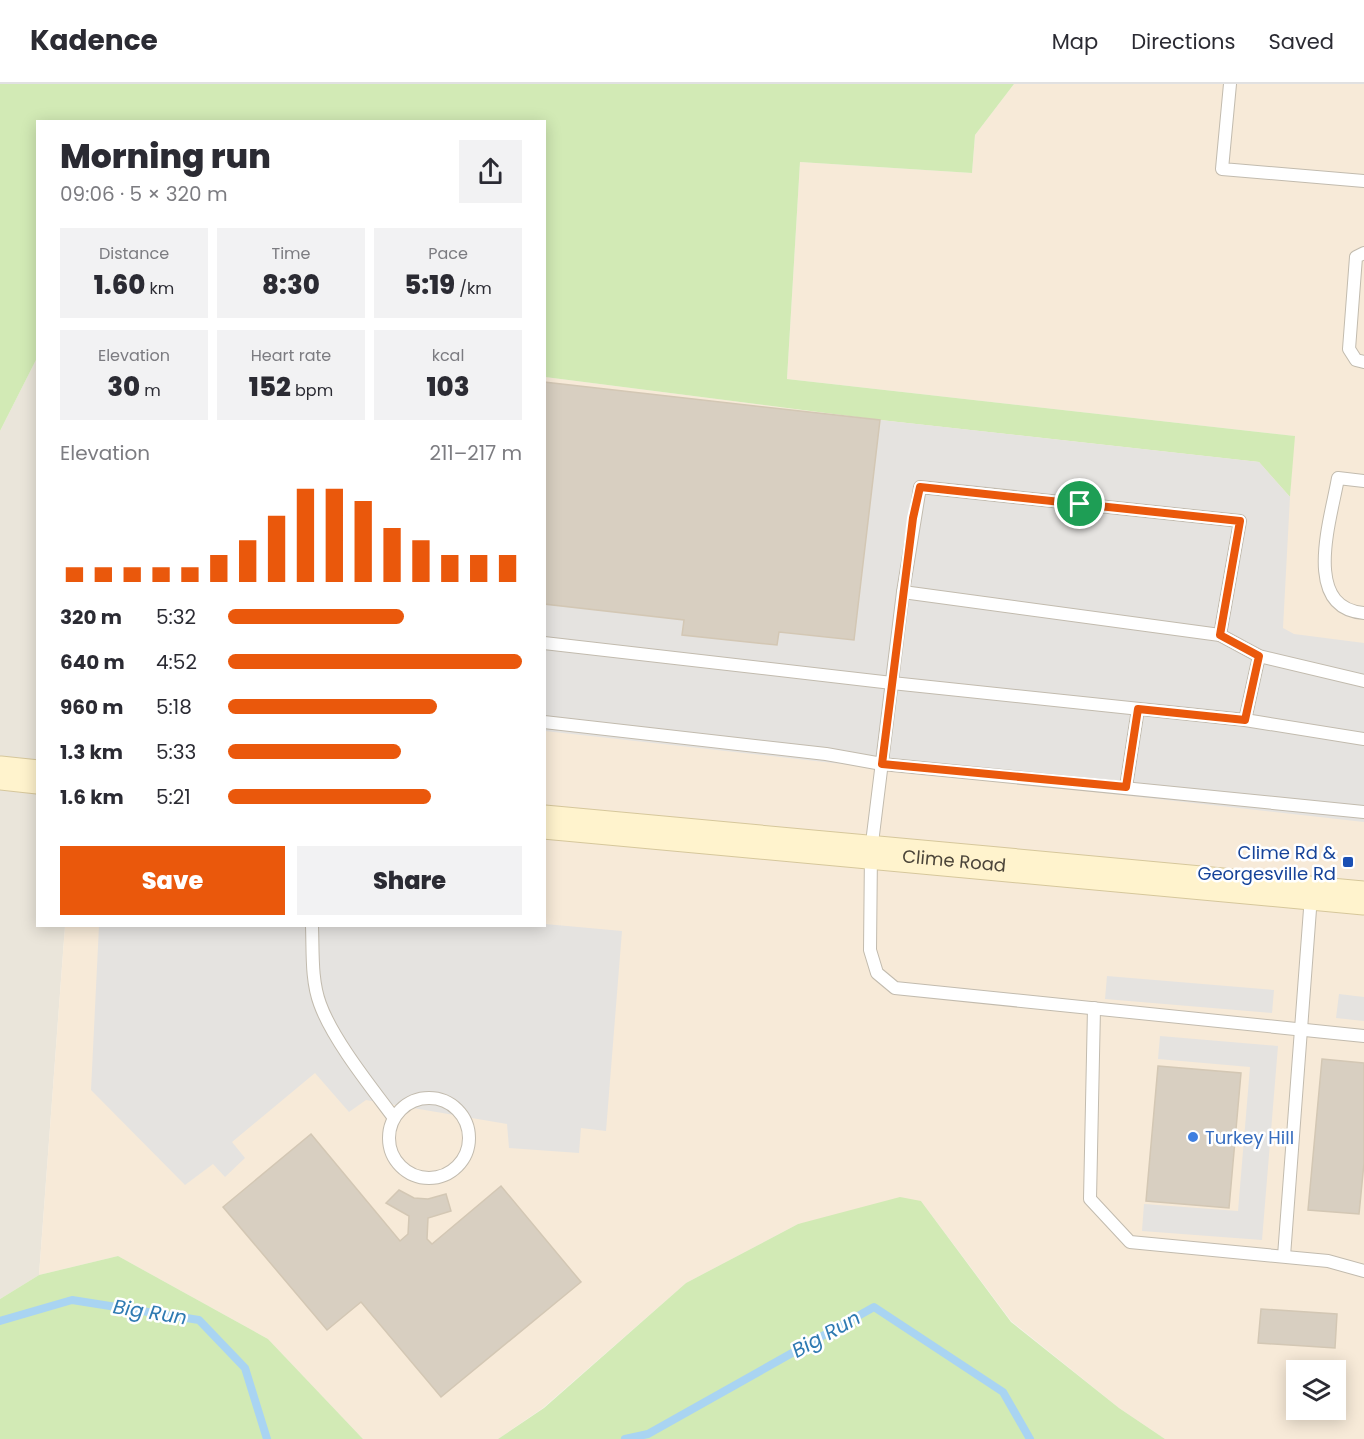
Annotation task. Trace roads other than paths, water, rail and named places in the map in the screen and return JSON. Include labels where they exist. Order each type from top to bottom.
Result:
[{"type":"main road","points":[[0,773],[36,777]]},
{"type":"main road","name":"Clime Road","points":[[546,822],[1364,898]]},
{"type":"lane","points":[[1230,84],[1222,169],[1364,181]]},
{"type":"lane","points":[[1364,253],[1356,257],[1350,349],[1356,360],[1364,362]]},
{"type":"lane","points":[[1364,481],[1338,478],[1323,572],[1330,596],[1349,612],[1364,613]]},
{"type":"lane","points":[[1220,635],[1240,521],[920,487],[903,592],[872,851],[870,950],[877,974],[895,988],[1364,1036]]},
{"type":"lane","points":[[903,592],[1220,635],[1259,656],[1364,681]]},
{"type":"lane","points":[[546,643],[1245,720],[1364,739]]},
{"type":"lane","points":[[1245,720],[1259,656]]},
{"type":"lane","points":[[1126,787],[1138,709]]},
{"type":"lane","points":[[546,722],[826,754],[882,764],[1364,812]]},
{"type":"lane","points":[[1284,1256],[1311,894]]},
{"type":"lane","points":[[312,927],[312,963],[320,1005],[347,1053],[394,1118],[389,1143],[392,1156],[410,1174],[422,1178],[435,1178],[449,1174],[459,1166],[467,1154],[470,1140],[466,1120],[452,1105],[440,1098],[412,1101],[394,1118]]},
{"type":"lane","points":[[1094,1008],[1090,1199],[1130,1242],[1328,1261],[1364,1271]]},
{"type":"waterway","name":"Big Run","points":[[0,1321],[72,1300],[199,1320],[245,1368],[267,1439]]},
{"type":"waterway","name":"Big Run","points":[[625,1439],[648,1434],[874,1307],[1003,1392],[1030,1439]]},
{"type":"place","name":"Clime Rd & Georgesville Rd","points":[[1348,862]]},
{"type":"place","name":"Turkey Hill","points":[[1193,1137]]}]
